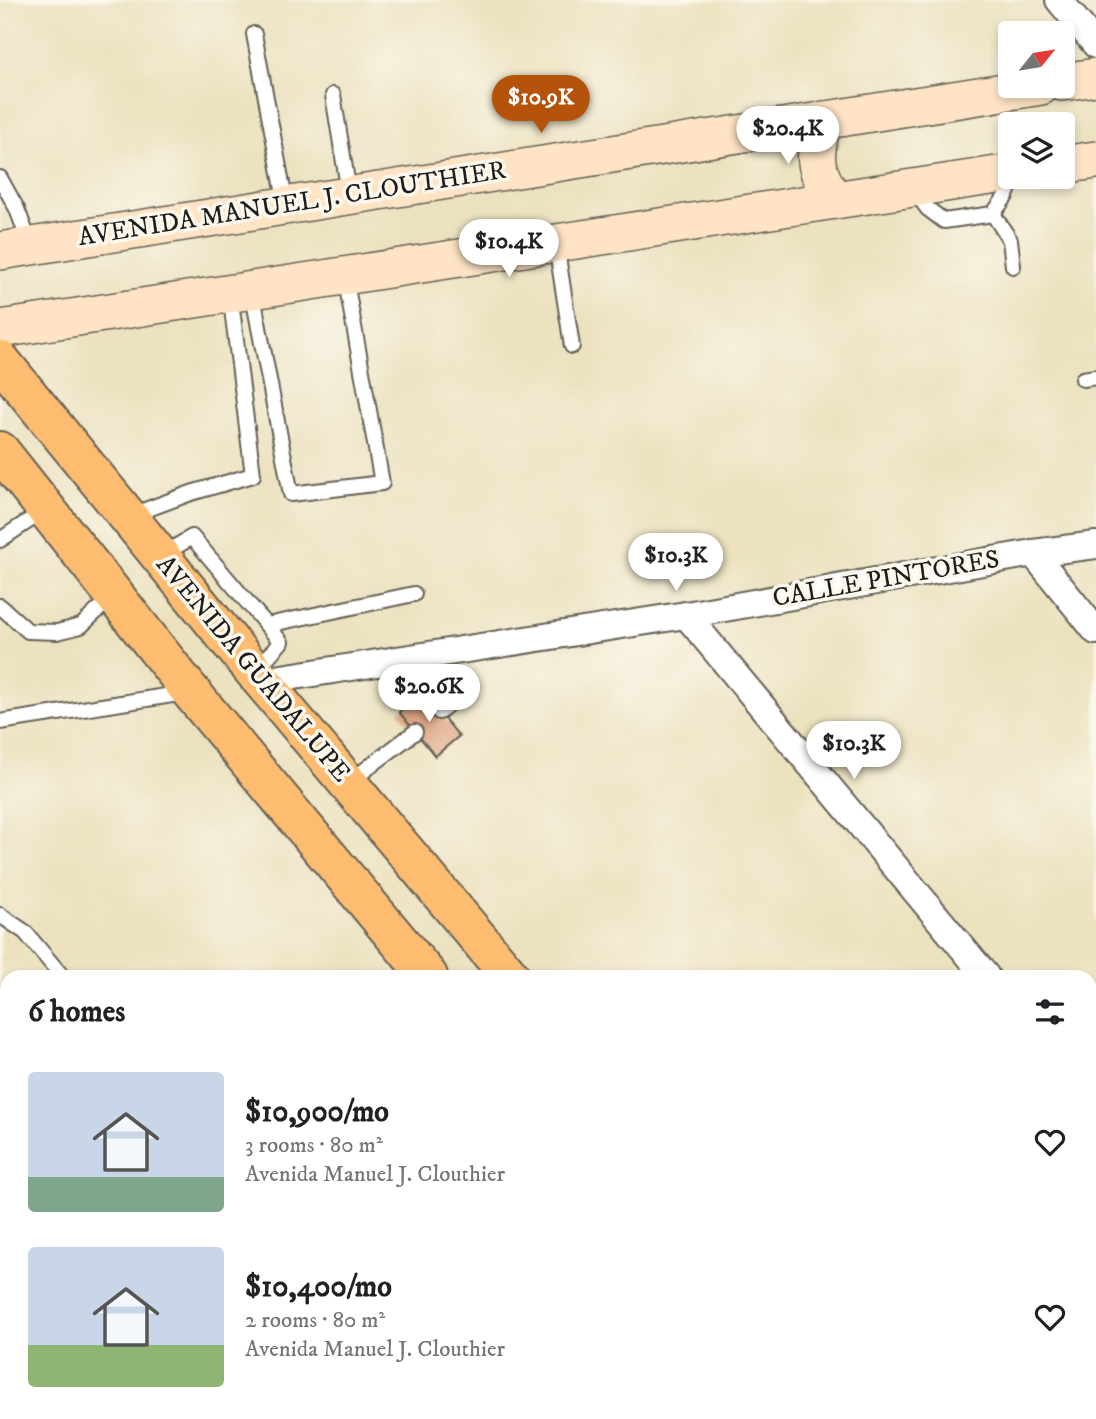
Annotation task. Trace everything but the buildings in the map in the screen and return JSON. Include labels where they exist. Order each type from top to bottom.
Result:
[{"type":"main road","points":[[1075,80],[1096,77]]},
{"type":"main road","name":"AVENIDA MANUEL J. CLOUTHIER","points":[[15,248],[998,93]]},
{"type":"main road","points":[[824,120],[816,146],[817,168],[825,187],[835,199]]},
{"type":"main road","points":[[1075,163],[1096,160]]},
{"type":"main road","points":[[0,329],[835,199],[998,177]]},
{"type":"main road","name":"AVENIDA GUADALUPE","points":[[0,360],[258,677],[505,970]]},
{"type":"main road","points":[[0,451],[191,692],[423,970]]},
{"type":"street","points":[[1059,0],[1096,46]]},
{"type":"street","name":"CALLE PINTORES","points":[[258,677],[420,657],[686,615],[1033,553],[1096,545]]},
{"type":"street","points":[[1033,553],[1096,631]]},
{"type":"street","points":[[686,615],[981,970]]},
{"type":"lane","points":[[254,34],[286,205]]},
{"type":"lane","points":[[333,95],[349,195]]},
{"type":"lane","points":[[0,178],[17,209],[15,248]]},
{"type":"lane","points":[[912,188],[928,209],[944,221],[993,214],[1006,196],[1008,189]]},
{"type":"lane","points":[[993,214],[1010,240],[1013,266]]},
{"type":"lane","points":[[556,242],[572,346]]},
{"type":"lane","points":[[241,292],[292,494],[382,483],[345,275]]},
{"type":"lane","points":[[127,516],[253,475],[241,292]]},
{"type":"lane","points":[[0,540],[46,509]]},
{"type":"lane","points":[[160,556],[192,537],[281,642],[258,677]]},
{"type":"lane","points":[[267,625],[414,594]]},
{"type":"lane","points":[[0,606],[28,631],[57,632],[82,626],[114,595]]},
{"type":"lane","points":[[420,657],[454,699],[439,712]]},
{"type":"lane","points":[[0,722],[191,692]]},
{"type":"lane","points":[[347,783],[415,732]]},
{"type":"lane","points":[[0,915],[24,932],[57,970]]}]
